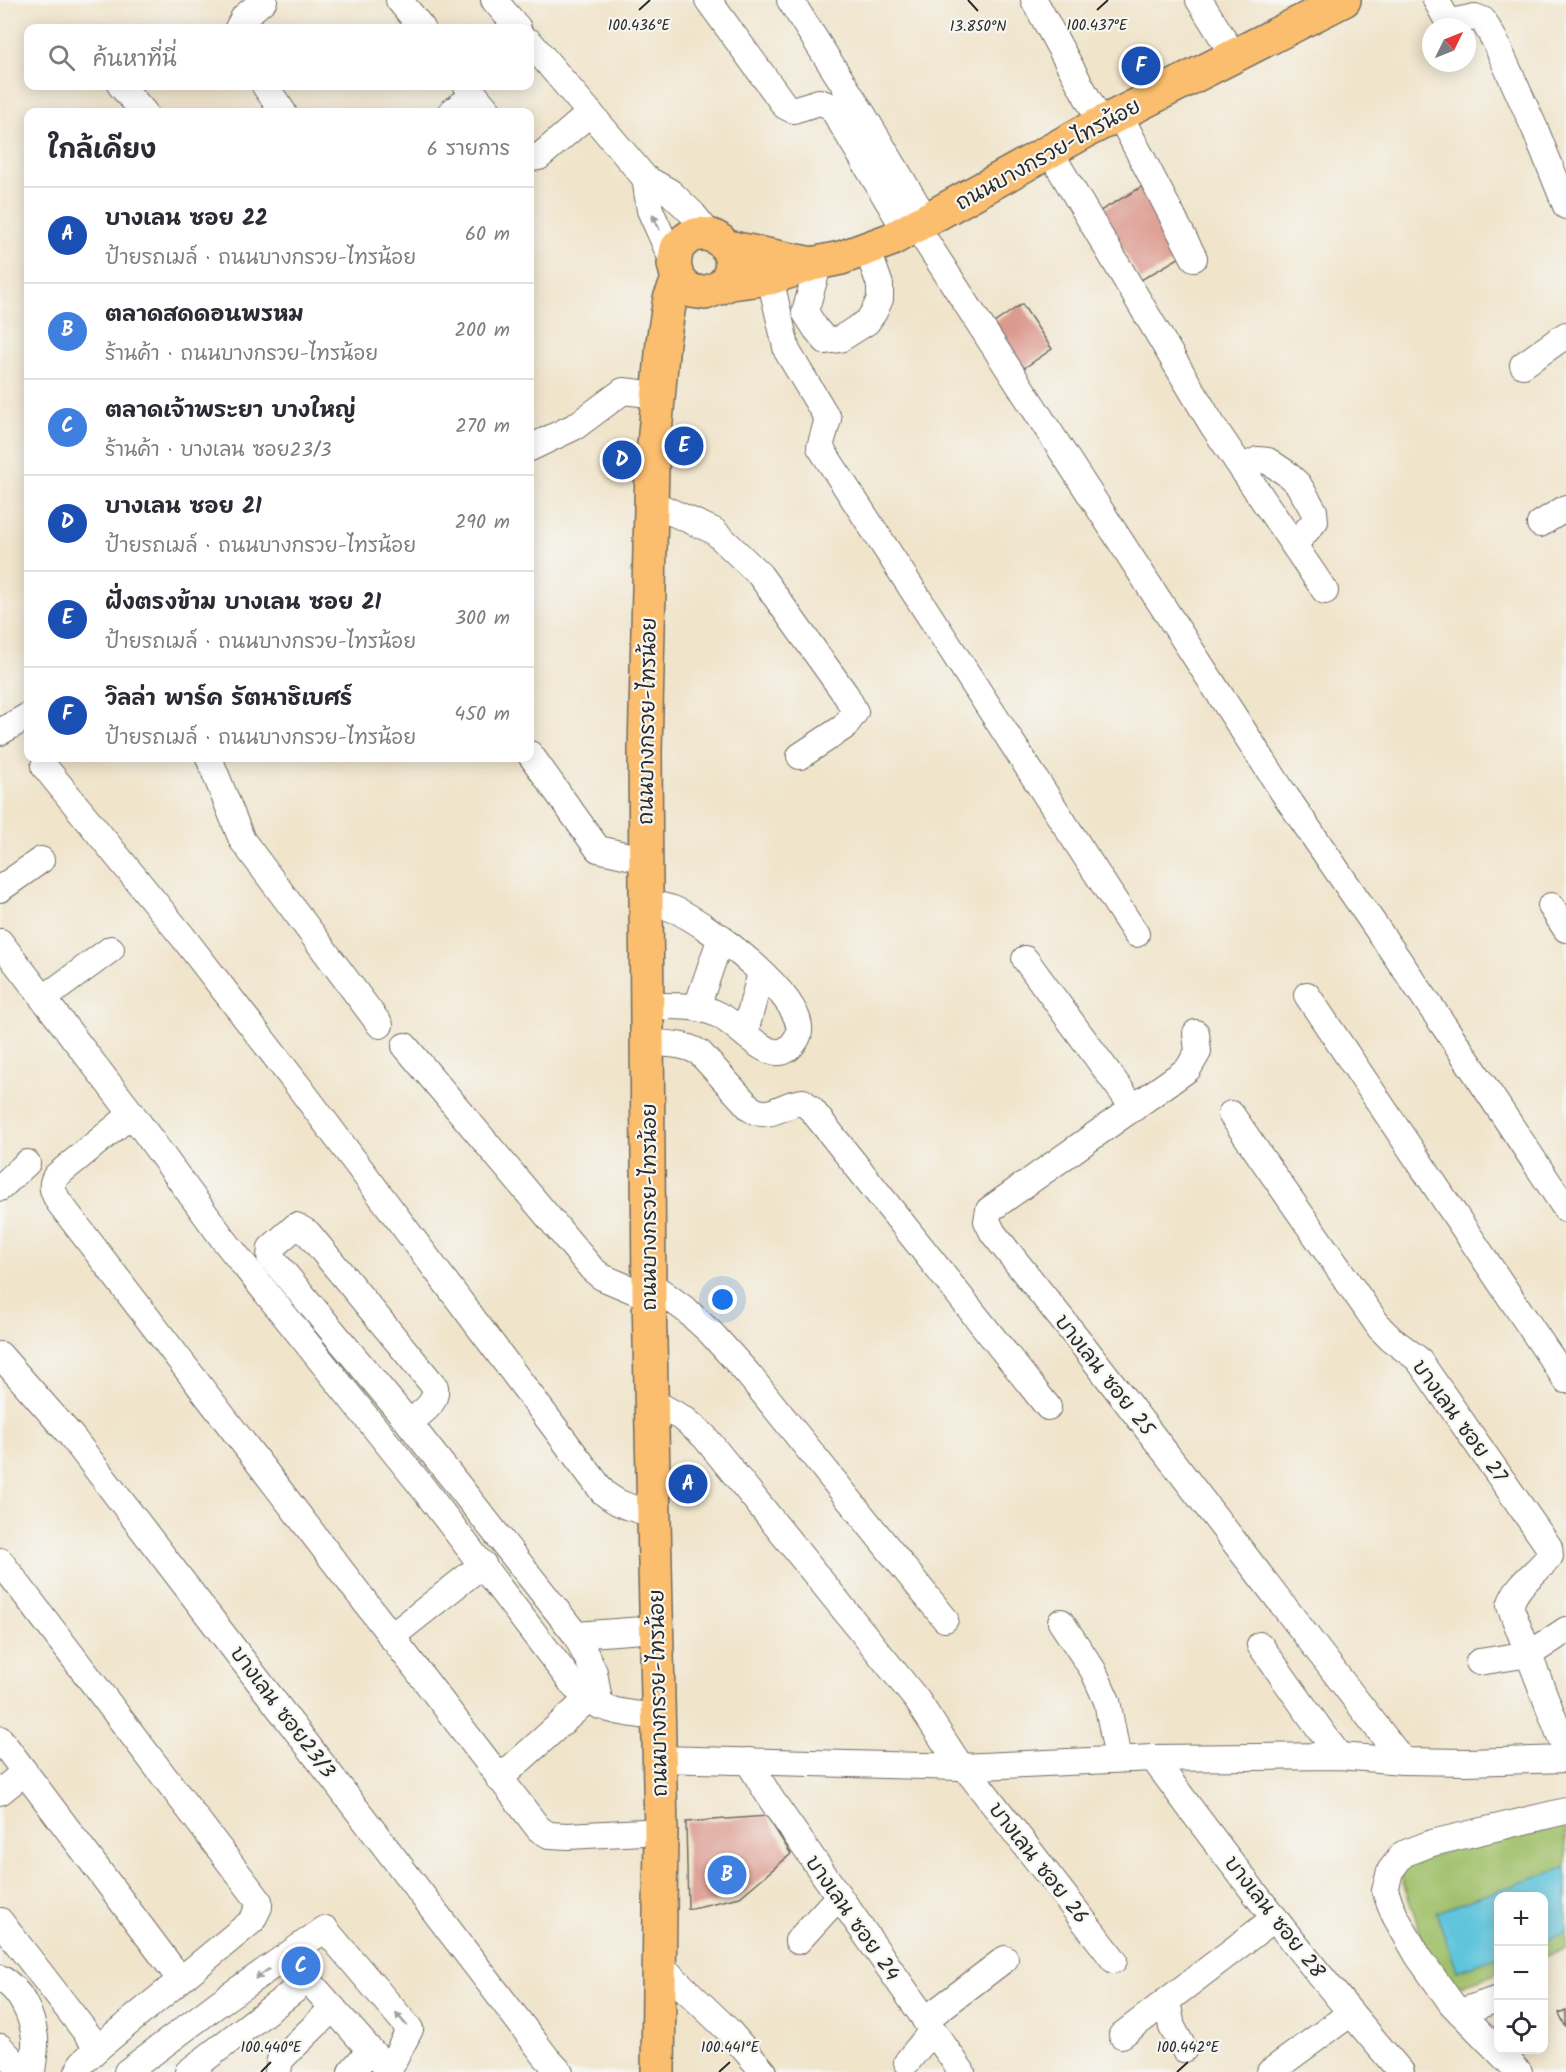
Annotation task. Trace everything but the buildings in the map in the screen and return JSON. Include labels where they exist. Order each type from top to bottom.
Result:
[{"type":"main road","name":"ถนนบางกรวย-ไทรน้อย","points":[[658,2072],[661,1831],[649,1290],[645,751],[651,503],[658,395],[670,299],[694,281],[731,283],[770,278],[890,240],[1110,119],[1344,0]]},
{"type":"main road","points":[[691,236],[718,241],[732,262],[729,276],[694,281],[677,248],[691,236]]},
{"type":"main road","name":"ถนนบางกรวย-ไทรน้อย","points":[[718,241],[815,263]]},
{"type":"street","points":[[240,24],[244,17],[264,0]]},
{"type":"street","points":[[399,0],[419,24]]},
{"type":"street","points":[[494,0],[515,24]]},
{"type":"street","points":[[708,0],[785,106],[793,110],[819,102],[831,106],[916,226],[1283,792],[1455,1042],[1566,1209]]},
{"type":"street","points":[[789,0],[862,113],[916,226]]},
{"type":"street","points":[[1034,0],[1110,119],[1194,258]]},
{"type":"street","points":[[1199,0],[1234,56]]},
{"type":"street","points":[[1436,0],[1446,18],[1452,22],[1475,16],[1483,20],[1535,129],[1566,207]]},
{"type":"street","points":[[534,47],[645,178],[670,192],[718,241]]},
{"type":"street","points":[[125,90],[140,108]]},
{"type":"street","points":[[268,90],[280,108]]},
{"type":"street","points":[[458,108],[477,98]]},
{"type":"street","points":[[534,158],[539,157],[590,112]]},
{"type":"street","points":[[1050,152],[1190,389],[1325,591]]},
{"type":"street","points":[[645,178],[650,210],[694,281]]},
{"type":"street","points":[[815,263],[805,312],[826,341],[840,339],[867,322],[880,298],[880,285],[867,248]]},
{"type":"street","points":[[770,278],[787,351],[828,419],[820,447],[1136,934]]},
{"type":"street","points":[[1523,365],[1566,335]]},
{"type":"street","points":[[534,446],[576,426],[623,391],[658,395]]},
{"type":"street","points":[[1242,468],[1258,460],[1268,461],[1298,484],[1314,511],[1315,521],[1294,545]]},
{"type":"street","points":[[651,503],[714,531],[760,575],[846,695],[855,712],[844,727],[800,756]]},
{"type":"street","points":[[1540,524],[1566,508]]},
{"type":"street","points":[[534,760],[598,849],[646,860]]},
{"type":"street","points":[[211,762],[242,840],[380,1025]]},
{"type":"street","points":[[44,766],[175,928],[299,1087],[603,1492],[627,1507],[654,1514]]},
{"type":"street","points":[[0,889],[41,860]]},
{"type":"street","points":[[646,903],[674,910],[721,938],[761,973],[792,1006],[798,1023],[799,1035],[788,1049],[778,1053],[764,1049],[745,1032],[717,1014],[697,1007],[647,1005]]},
{"type":"street","points":[[1551,906],[1566,929]]},
{"type":"street","points":[[697,1007],[721,938]]},
{"type":"street","points":[[0,942],[132,1114],[224,1240],[483,1564],[575,1687],[593,1703],[619,1712],[658,1718]]},
{"type":"street","points":[[43,999],[111,949]]},
{"type":"street","points":[[1025,959],[1134,1108]]},
{"type":"street","points":[[745,1032],[761,973]]},
{"type":"street","points":[[1307,995],[1566,1380]]},
{"type":"street","name":"บางเลน ซอย 25","points":[[1196,1033],[1198,1052],[1188,1069],[989,1210],[987,1221],[993,1233],[1085,1348],[1403,1761]]},
{"type":"street","points":[[648,1043],[676,1044],[700,1053],[751,1109],[759,1114],[767,1114],[794,1103],[803,1102],[812,1110],[1048,1407]]},
{"type":"street","points":[[405,1046],[592,1269],[602,1277],[649,1290],[687,1310],[711,1333],[748,1374],[945,1619]]},
{"type":"street","points":[[132,1114],[56,1176],[52,1182],[52,1190],[530,1820],[549,1835],[661,1831]]},
{"type":"street","name":"บางเลน ซอย 27","points":[[1231,1114],[1380,1328],[1418,1359],[1549,1547],[1550,1556],[1522,1584],[1510,1606],[1566,1751]]},
{"type":"street","points":[[0,1188],[27,1163]]},
{"type":"street","points":[[410,1423],[434,1401],[435,1387],[308,1233],[296,1226],[271,1248],[270,1256],[410,1423],[576,1635],[594,1672],[593,1703],[499,1779]]},
{"type":"street","name":"บางเลน ซอย23/3","points":[[0,1355],[72,1437],[546,2057],[560,2072]]},
{"type":"street","name":"บางเลน ซอย 26","points":[[651,1401],[684,1419],[704,1436],[917,1700],[963,1767],[1114,1960]]},
{"type":"street","points":[[0,1561],[259,1901],[259,1907],[252,1921],[98,2048],[82,2063],[78,2072]]},
{"type":"street","points":[[390,1637],[483,1564]]},
{"type":"street","points":[[1060,1622],[1093,1670],[1107,1701],[1118,1759]]},
{"type":"street","points":[[576,1635],[656,1629]]},
{"type":"street","points":[[1479,1662],[1530,1654],[1566,1630]]},
{"type":"street","points":[[1260,1645],[1339,1756]]},
{"type":"street","points":[[0,1739],[180,1979]]},
{"type":"street","points":[[660,1759],[963,1767],[1153,1758],[1339,1756],[1403,1761],[1467,1762],[1566,1759]]},
{"type":"street","name":"บางเลน ซอย 28","points":[[1153,1758],[1275,1918],[1401,2072]]},
{"type":"street","name":"บางเลน ซอย 24","points":[[748,1761],[771,1799],[962,2072]]},
{"type":"street","points":[[0,1792],[25,1772]]},
{"type":"street","points":[[1519,2072],[1460,2012],[1418,1956],[1395,1916],[1385,1891],[1390,1871],[1403,1854],[1432,1844],[1566,1811]]},
{"type":"street","points":[[798,1941],[839,1896]]},
{"type":"street","points":[[1122,2035],[1275,1918]]},
{"type":"street","points":[[0,1921],[98,2048]]},
{"type":"street","points":[[127,2072],[219,2003],[326,1929],[410,2029],[390,2071],[308,1980],[188,2072]]},
{"type":"street","points":[[907,2062],[928,2025],[1005,1959]]},
{"type":"street","points":[[660,1965],[727,2029],[765,2072]]},
{"type":"street","points":[[0,1978],[16,1992],[29,2013],[35,2040],[32,2072]]},
{"type":"street","points":[[1460,2012],[1495,2000]]},
{"type":"street","points":[[1167,2001],[1172,2027],[1184,2049]]},
{"type":"street","points":[[278,2072],[280,2060],[333,2008]]},
{"type":"street","points":[[1270,2072],[1351,2013]]},
{"type":"street","points":[[218,2072],[223,2044]]},
{"type":"street","points":[[0,2047],[17,2066],[27,2072]]},
{"type":"street","points":[[351,2072],[370,2050]]},
{"type":"green space","points":[[1566,1810],[1566,1949],[1548,1956],[1548,1892],[1494,1892],[1494,1974],[1441,1993],[1398,1868]]},
{"type":"water","points":[[1566,1867],[1566,1933],[1548,1940],[1548,1892],[1494,1892],[1494,1958],[1457,1971],[1436,1912]]},
{"type":"place","name":"วิลล่า พาร์ค รัตนาธิเบศร์","points":[[1141,66]]},
{"type":"place","name":"ฝั่งตรงข้าม บางเลน ซอย 21","points":[[684,446]]},
{"type":"place","name":"บางเลน ซอย 21","points":[[622,460]]},
{"type":"place","name":"บางเลน ซอย 22","points":[[688,1484]]},
{"type":"place","name":"ตลาดสดดอนพรหม","points":[[727,1875]]},
{"type":"place","name":"ตลาดเจ้าพระยา บางใหญ่","points":[[301,1966]]}]
